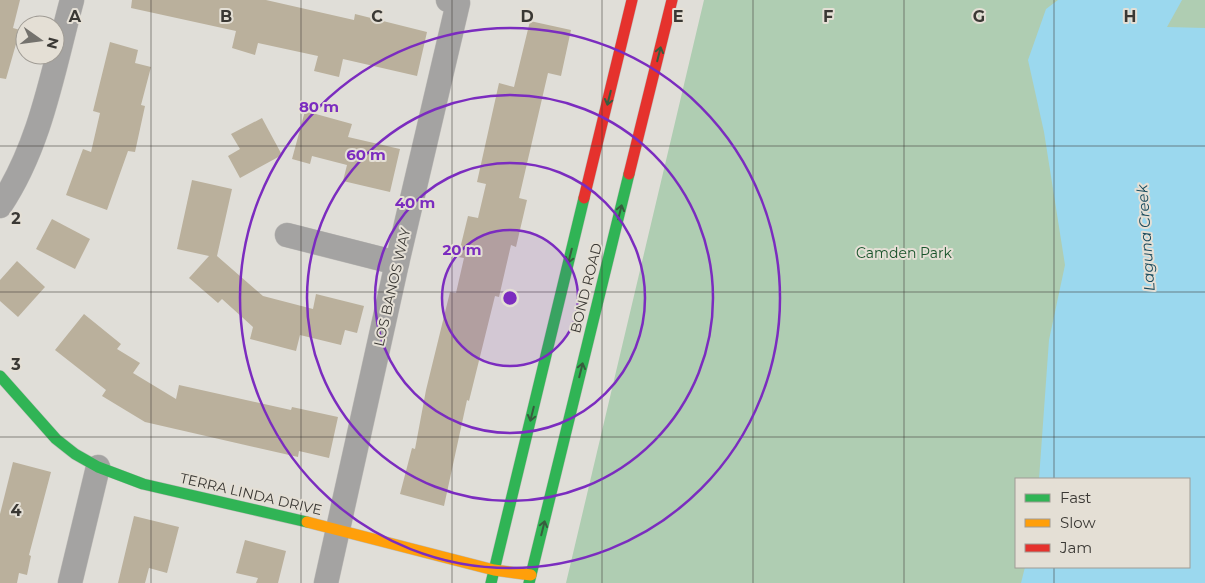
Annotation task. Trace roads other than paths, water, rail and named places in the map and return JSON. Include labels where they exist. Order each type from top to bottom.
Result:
[{"type":"main road","name":"BOND ROAD","points":[[491,583],[632,0]]},
{"type":"main road","name":"BOND ROAD","points":[[530,579],[672,0]]},
{"type":"main road","name":"TERRA LINDA DRIVE","points":[[0,376],[56,439],[75,454],[98,467],[143,484],[339,529],[530,579]]},
{"type":"street","points":[[0,206],[22,168],[33,143],[72,0]]},
{"type":"street","name":"LOS BANOS WAY","points":[[326,583],[397,263],[458,3],[448,0]]},
{"type":"street","points":[[287,235],[397,263]]},
{"type":"street","points":[[70,583],[98,467]]},
{"type":"water","name":"Laguna Creek","points":[[1058,0],[1182,0],[1167,27],[1205,28],[1205,583],[1021,583],[1025,568],[1190,568],[1190,478],[1039,478],[1049,340],[1065,265],[1044,132],[1028,60],[1046,9]]},
{"type":"park label","name":"Camden Park","points":[[904,253]]}]
